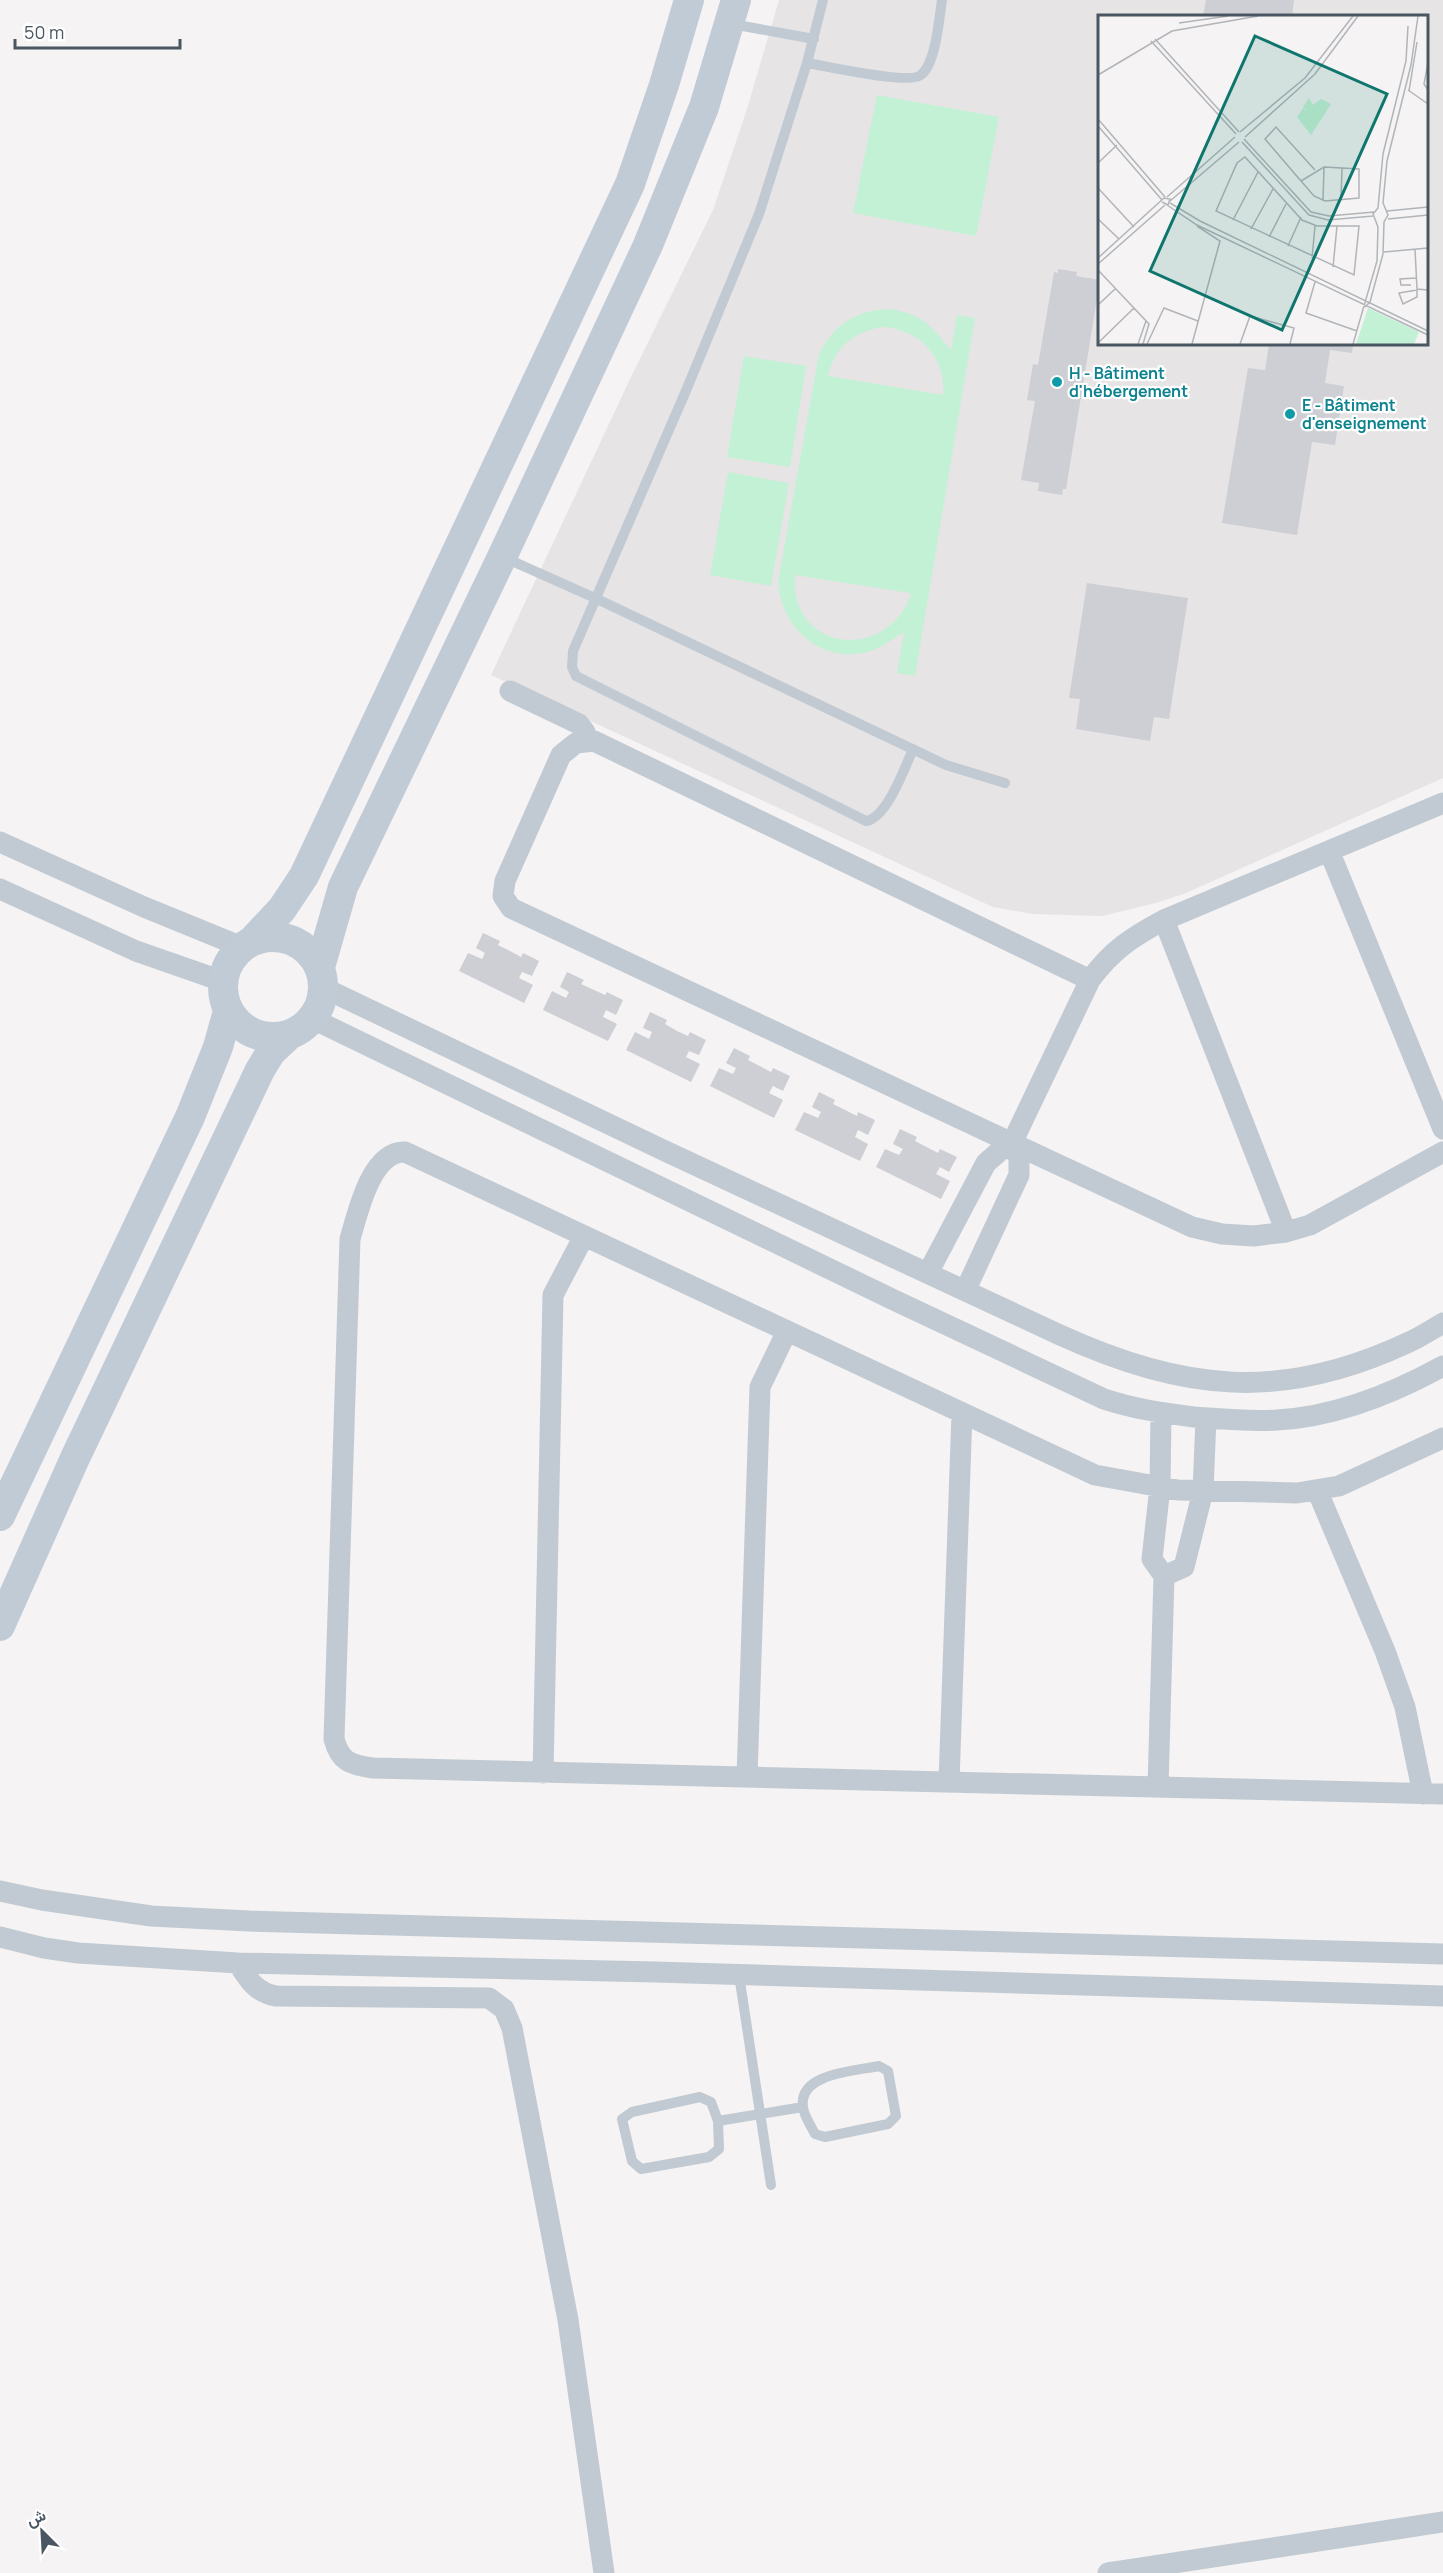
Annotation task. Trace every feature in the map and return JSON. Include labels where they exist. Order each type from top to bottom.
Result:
[{"type":"main road","points":[[301,1027],[275,1038],[260,1036],[236,1022],[228,1011],[223,996],[222,981],[229,962],[282,909],[304,876],[630,184],[664,85],[689,0]]},
{"type":"main road","points":[[0,1626],[75,1458],[260,1070],[272,1052],[301,1027],[322,999],[322,978],[343,887],[502,557],[648,245],[704,107],[733,12]]},
{"type":"main road","points":[[248,944],[268,937],[285,938],[299,943],[311,954],[322,978]]},
{"type":"main road","points":[[0,1516],[190,1117],[218,1047],[228,1011]]},
{"type":"street","points":[[510,691],[579,724],[585,732],[585,741]]},
{"type":"street","points":[[1090,980],[602,744],[585,741],[576,743],[561,755],[502,888],[503,896],[511,908],[1192,1227],[1222,1234],[1254,1236],[1286,1232],[1310,1225],[1443,1152]]},
{"type":"street","points":[[928,1273],[987,1163],[992,1156],[1012,1143],[1090,980],[1104,960],[1122,944],[1164,920],[1443,803]]},
{"type":"street","points":[[0,842],[144,907],[248,944]]},
{"type":"street","points":[[1330,852],[1443,1129]]},
{"type":"street","points":[[0,890],[135,951],[222,981]]},
{"type":"street","points":[[1164,920],[1286,1232]]},
{"type":"street","points":[[322,978],[663,1150],[966,1289],[1060,1335],[1114,1357],[1195,1379],[1222,1383],[1256,1384],[1289,1381],[1360,1362],[1408,1343],[1442,1326]]},
{"type":"street","points":[[301,1027],[646,1179],[1104,1399],[1132,1408],[1206,1418],[1278,1420],[1335,1410],[1389,1391],[1443,1366]]},
{"type":"street","points":[[966,1289],[1019,1175],[1019,1159],[1012,1143]]},
{"type":"street","points":[[646,1179],[663,1150]]},
{"type":"street","points":[[1317,1490],[1385,1651],[1433,1794],[373,1768],[353,1765],[338,1752],[334,1739],[350,1239],[367,1186],[382,1162],[397,1152],[405,1152],[1095,1475],[1160,1487],[1203,1491],[1297,1493],[1339,1486],[1443,1438]]},
{"type":"street","points":[[543,1773],[553,1295],[584,1236]]},
{"type":"street","points":[[747,1777],[760,1387],[787,1331]]},
{"type":"street","points":[[949,1782],[962,1413]]},
{"type":"street","points":[[1158,1787],[1164,1576],[1152,1559],[1160,1487],[1161,1413]]},
{"type":"street","points":[[1164,1576],[1184,1567],[1203,1491],[1206,1418]]},
{"type":"street","points":[[0,1891],[42,1900],[151,1916],[206,1919],[1443,1954]]},
{"type":"street","points":[[0,1937],[44,1948],[120,1958],[238,1963],[1443,1996]]},
{"type":"street","points":[[238,1963],[254,1986],[264,1993],[276,1996],[489,1998],[504,2008],[512,2028],[568,2320],[604,2573]]},
{"type":"street","points":[[1108,2573],[1443,2522]]},
{"type":"lane","points":[[824,0],[807,63],[755,224],[685,393],[595,598],[573,651],[571,663],[576,676],[843,812],[866,821],[876,819],[890,798],[914,749]]},
{"type":"lane","points":[[807,63],[900,79],[918,77],[925,71],[932,54],[942,0]]},
{"type":"lane","points":[[733,12],[814,39]]},
{"type":"lane","points":[[502,557],[595,598],[946,765],[1005,783]]},
{"type":"lane","points":[[739,1975],[758,2114],[771,2185]]},
{"type":"lane","points":[[879,2066],[888,2072],[897,2116],[888,2124],[825,2137],[815,2134],[802,2107],[807,2088],[817,2079],[879,2066]]},
{"type":"lane","points":[[700,2097],[711,2102],[718,2121],[719,2149],[709,2157],[641,2169],[632,2161],[622,2119],[632,2112],[700,2097]]},
{"type":"lane","points":[[718,2121],[802,2107]]},
{"type":"shaded area","points":[[779,0],[1443,0],[1443,778],[1186,893],[1156,903],[1102,916],[1033,914],[993,907],[491,675],[631,377],[713,210],[747,109]]},
{"type":"green space","points":[[877,95],[999,117],[976,236],[853,213]]},
{"type":"green space","points":[[876,310],[900,311],[917,317],[931,327],[951,350],[957,315],[975,318],[915,676],[897,673],[904,632],[880,647],[863,653],[846,654],[817,646],[804,637],[786,613],[778,582],[819,354],[831,335],[846,321]],"holes":[[[883,327],[908,333],[928,348],[940,369],[943,395],[828,376],[835,357],[847,342],[872,329]],[[795,575],[910,593],[911,594],[899,616],[881,631],[862,639],[841,639],[822,633],[807,620],[797,601]]]},
{"type":"green space","points":[[744,356],[806,366],[790,467],[727,457]]},
{"type":"green space","points":[[728,472],[789,483],[771,586],[710,575]]},
{"type":"building","points":[[1206,0],[1294,0],[1292,15],[1203,15]]},
{"type":"building","name":"H - Bâtiment d'hébergement","points":[[1058,269],[1077,272],[1076,276],[1098,280],[1098,292],[1066,489],[1063,489],[1062,495],[1038,491],[1039,483],[1021,480],[1035,401],[1027,400],[1033,364],[1038,365],[1054,272],[1058,273]]},
{"type":"building","name":"E - Bâtiment d'enseignement","points":[[1269,345],[1353,345],[1352,353],[1330,350],[1325,383],[1344,386],[1335,445],[1312,442],[1297,535],[1222,523],[1248,368],[1265,370]]},
{"type":"building","points":[[1087,583],[1188,598],[1169,719],[1154,717],[1150,741],[1076,729],[1080,699],[1069,698]]},
{"type":"building","points":[[483,933],[500,941],[498,945],[521,957],[523,953],[539,961],[532,976],[522,972],[519,978],[533,985],[524,1003],[459,971],[468,953],[482,959],[485,953],[476,948]]},
{"type":"building","points":[[567,972],[584,980],[581,984],[623,1000],[616,1015],[606,1010],[603,1017],[617,1024],[608,1041],[543,1010],[552,991],[566,998],[569,992],[560,987]]},
{"type":"building","points":[[650,1012],[667,1020],[665,1024],[677,1031],[688,1036],[690,1032],[706,1040],[699,1055],[689,1051],[686,1057],[700,1064],[691,1082],[626,1050],[635,1032],[649,1039],[652,1032],[643,1028]]},
{"type":"building","points":[[734,1048],[750,1056],[748,1060],[771,1072],[773,1068],[790,1076],[783,1091],[773,1086],[769,1093],[783,1100],[774,1118],[710,1086],[719,1068],[733,1074],[736,1068],[726,1063]]},
{"type":"building","points":[[819,1092],[835,1100],[833,1104],[857,1116],[858,1112],[875,1120],[868,1135],[858,1130],[855,1137],[868,1144],[860,1161],[795,1130],[804,1112],[818,1118],[821,1112],[812,1107]]},
{"type":"building","points":[[900,1129],[917,1137],[915,1141],[938,1153],[940,1149],[957,1157],[949,1172],[940,1167],[936,1174],[950,1181],[941,1199],[876,1167],[885,1149],[899,1155],[903,1149],[893,1144]]},
{"type":"place","name":"H - Bâtiment d'hébergement","points":[[1057,382]]},
{"type":"place","name":"E - Bâtiment d'enseignement","points":[[1290,414]]}]
